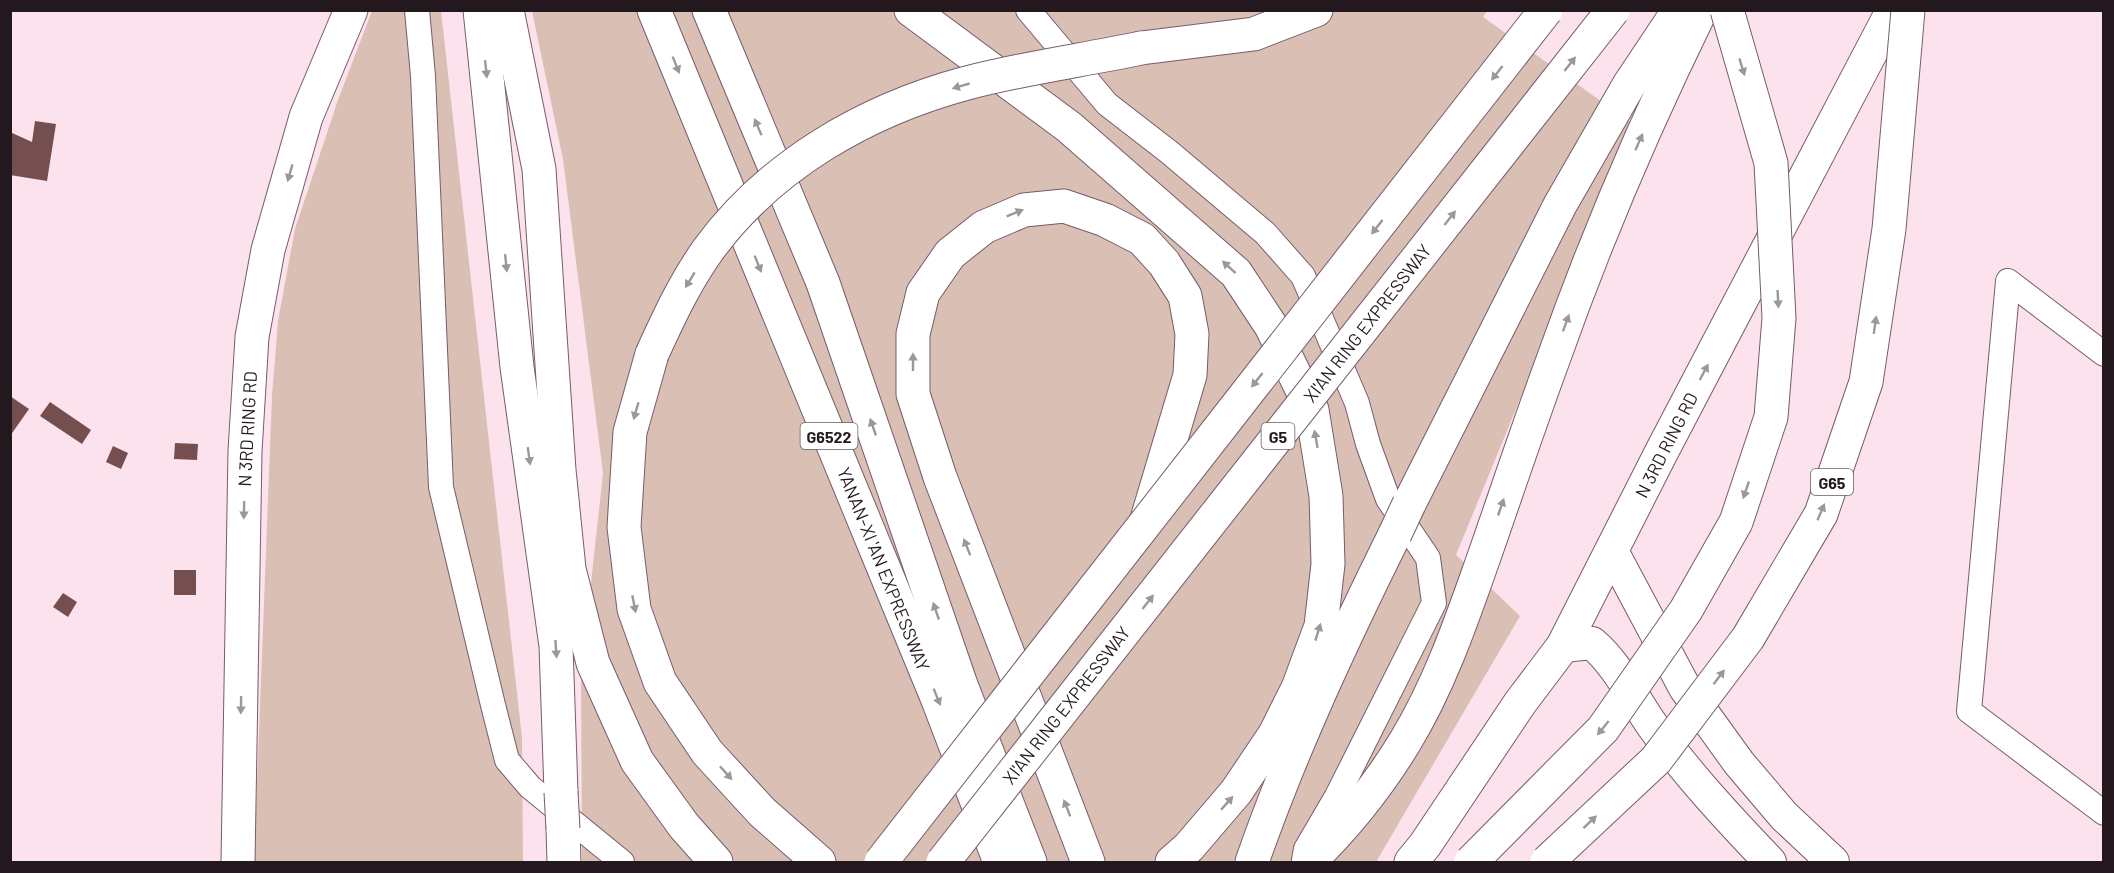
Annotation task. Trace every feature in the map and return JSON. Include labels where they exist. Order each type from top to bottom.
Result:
[{"type":"highway","name":"N 3RD RING RD","points":[[238,862],[245,451],[252,337],[268,250],[306,117],[351,10]]},
{"type":"highway","points":[[480,10],[517,367],[556,646],[564,862]]},
{"type":"highway","points":[[507,10],[539,169],[559,470],[569,569],[593,663],[637,761],[684,826],[716,862]]},
{"type":"highway","name":"YANAN-XI 'AN EXPRESSWAY","points":[[654,10],[938,700],[1000,862]]},
{"type":"highway","name":"YANAN-XI 'AN EXPRESSWAY","points":[[709,10],[823,283],[962,685],[1030,862]]},
{"type":"highway","points":[[910,10],[1069,127],[1236,273],[1271,326],[1312,410],[1326,496],[1328,564],[1321,626],[1298,688],[1275,734],[1236,792],[1180,855]]},
{"type":"highway","points":[[819,862],[762,812],[707,752],[660,682],[634,609],[624,527],[630,432],[652,354],[674,307],[707,251],[736,216],[773,179],[811,152],[859,124],[906,103],[957,86],[1141,48],[1254,34],[1316,10]]},
{"type":"highway","points":[[881,862],[1546,10]]},
{"type":"highway","name":"XI'AN RING EXPRESSWAY","points":[[943,862],[1613,10]]},
{"type":"highway","points":[[1252,862],[1276,794],[1353,620],[1409,504],[1560,205],[1629,85],[1679,10]]},
{"type":"highway","points":[[1309,862],[1339,833],[1373,789],[1407,740],[1437,680],[1455,638],[1553,359],[1604,222],[1668,77],[1701,10]]},
{"type":"highway","points":[[1472,862],[1603,729],[1686,610],[1736,522],[1771,417],[1779,318],[1771,164],[1727,10]]},
{"type":"highway","name":"N 3RD RING RD","points":[[1411,862],[1425,846],[1520,703],[1563,646],[1893,10]]},
{"type":"highway","name":"G65","points":[[1547,862],[1656,760],[1748,638],[1821,514],[1866,382],[1889,229],[1908,10]]},
{"type":"highway","points":[[1088,862],[940,477],[913,394],[913,334],[922,293],[950,254],[984,226],[1024,210],[1064,206],[1105,220],[1142,239],[1164,263],[1185,296],[1192,334],[1190,375],[1147,521]]},
{"type":"main road","points":[[1612,551],[1685,688]]},
{"type":"main road","points":[[1563,646],[1592,643],[1604,653],[1652,725],[1716,804],[1770,862]]},
{"type":"main road","points":[[1636,699],[1651,678],[1664,671],[1672,673],[1739,763],[1784,816],[1833,862]]},
{"type":"street","points":[[417,10],[423,76],[441,487],[487,682],[507,760],[530,787],[622,862]]},
{"type":"street","points":[[1028,10],[1107,104],[1169,152],[1265,233],[1303,276],[1357,403],[1368,444],[1388,499],[1428,558],[1434,603],[1337,796],[1306,849],[1304,862]]},
{"type":"street","points":[[2103,354],[2008,281],[1969,711],[2103,813]]},
{"type":"shaded area","points":[[372,11],[441,11],[522,738],[523,862],[254,862],[272,396],[278,321],[295,229],[338,100]]},
{"type":"shaded area","points":[[532,11],[1487,11],[1483,17],[1633,124],[1456,555],[1520,616],[1376,862],[582,862],[581,675],[603,473],[563,159]]},
{"type":"building","points":[[35,121],[56,124],[47,181],[10,175],[10,132],[32,142]]},
{"type":"building","points":[[10,396],[29,409],[10,436]]},
{"type":"building","points":[[50,402],[91,430],[82,444],[40,416]]},
{"type":"building","points":[[175,443],[198,444],[197,460],[174,459]]},
{"type":"building","points":[[113,446],[128,453],[121,469],[106,462]]},
{"type":"building","points":[[174,570],[196,570],[196,595],[174,595]]},
{"type":"building","points":[[63,593],[77,602],[68,617],[53,607]]}]
